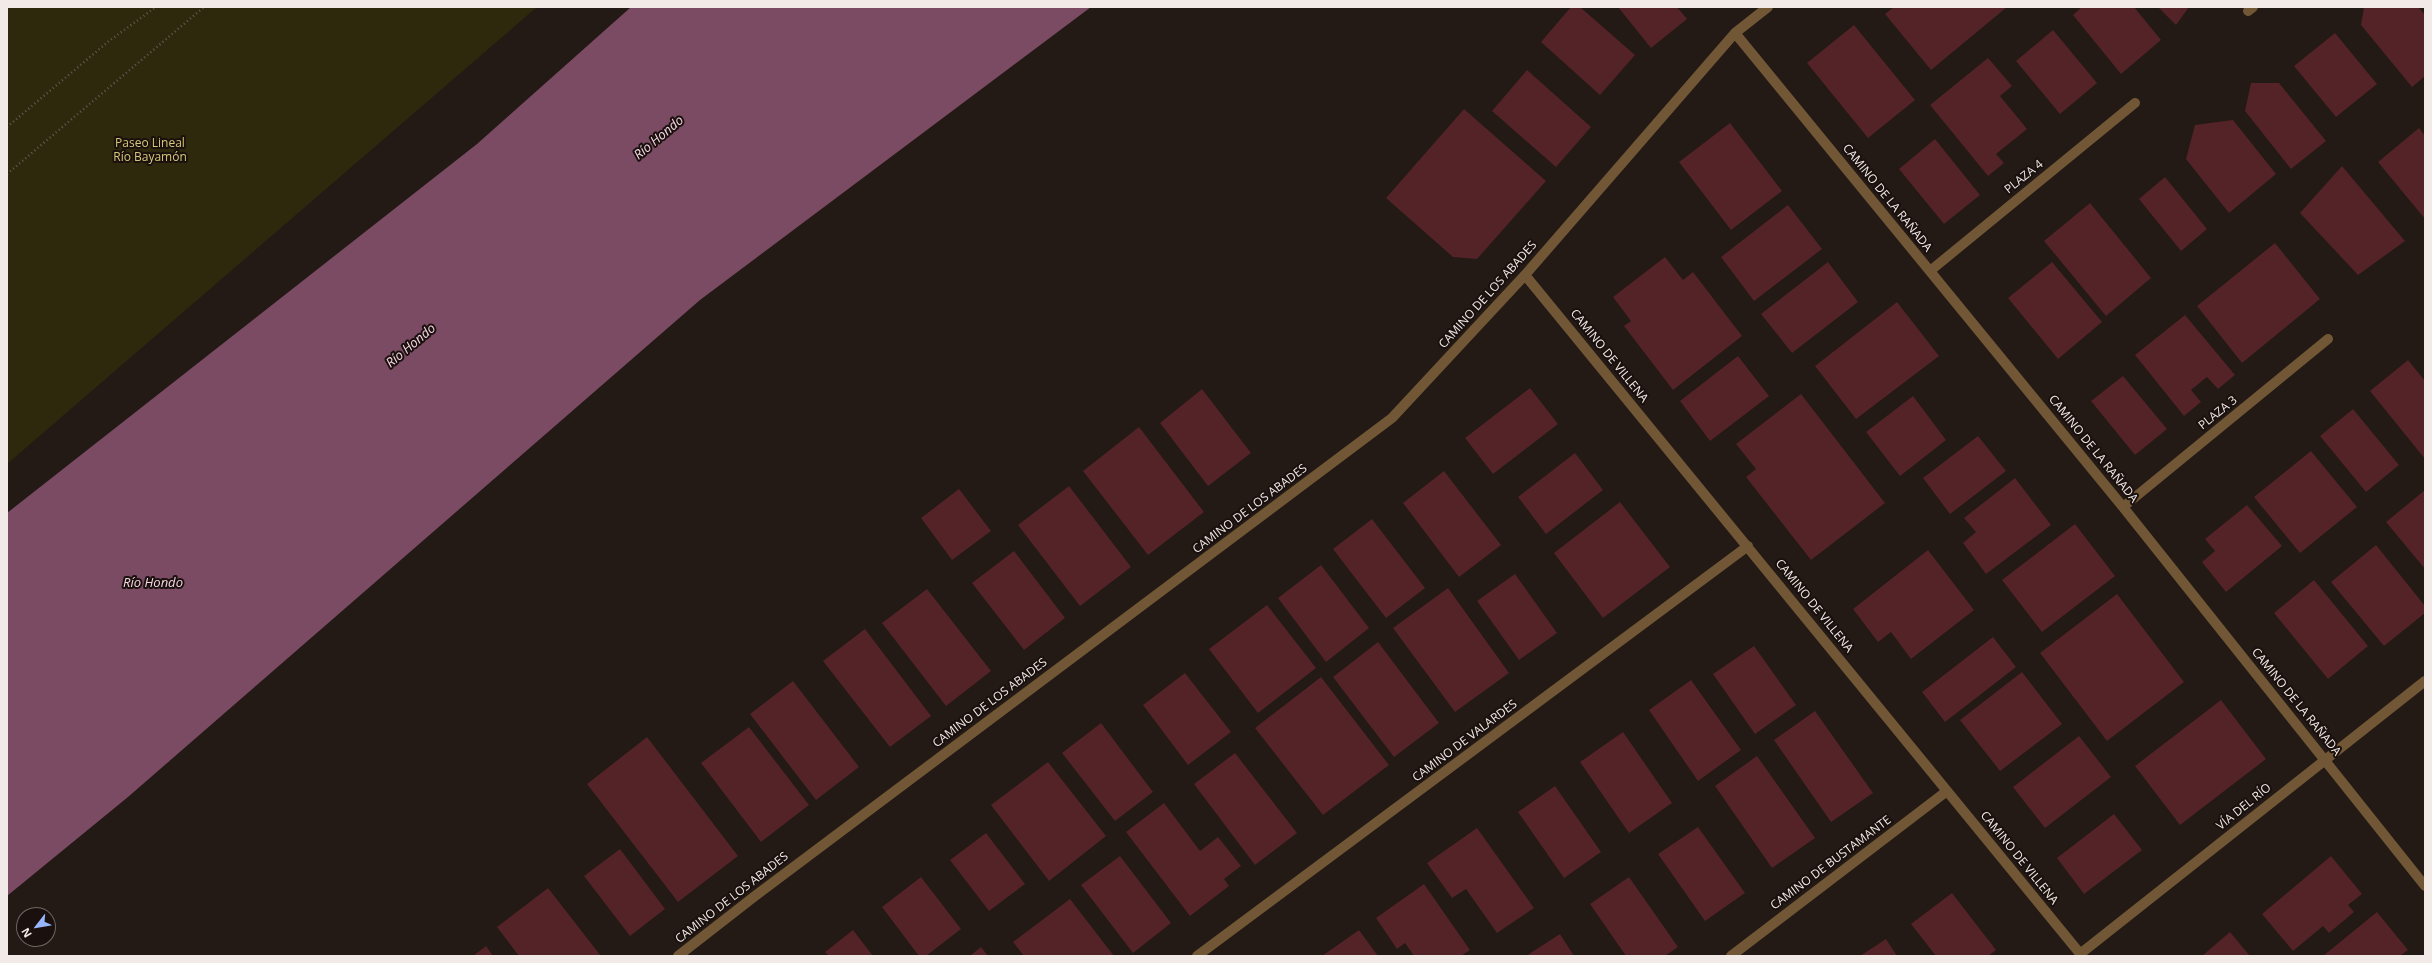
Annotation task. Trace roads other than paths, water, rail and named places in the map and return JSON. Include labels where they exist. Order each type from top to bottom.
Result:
[{"type":"street","name":"CAMINO DE LOS ABADES","points":[[678,956],[754,896],[1392,418],[1525,275],[1735,33],[1768,7]]},
{"type":"street","name":"CAMINO DE LA RAÑADA","points":[[1735,33],[2124,507],[2425,886]]},
{"type":"street","name":"PLAZA 4","points":[[1930,271],[2135,103]]},
{"type":"street","name":"CAMINO DE VILLENA","points":[[1525,275],[2081,955]]},
{"type":"street","name":"PLAZA 3","points":[[2124,507],[2328,339]]},
{"type":"street","name":"CAMINO DE VALARDES","points":[[1197,956],[1748,546]]},
{"type":"street","name":"VÍA DEL RÍO","points":[[2081,955],[2325,759],[2425,681]]},
{"type":"street","name":"CAMINO DE BUSTAMANTE","points":[[1731,956],[1947,791]]},
{"type":"water","name":"Río Hondo","points":[[631,7],[1091,7],[700,300],[128,797],[7,896],[7,513],[477,144]]},
{"type":"park label","name":"Paseo Lineal Río Bayamón","points":[[150,151]]}]
